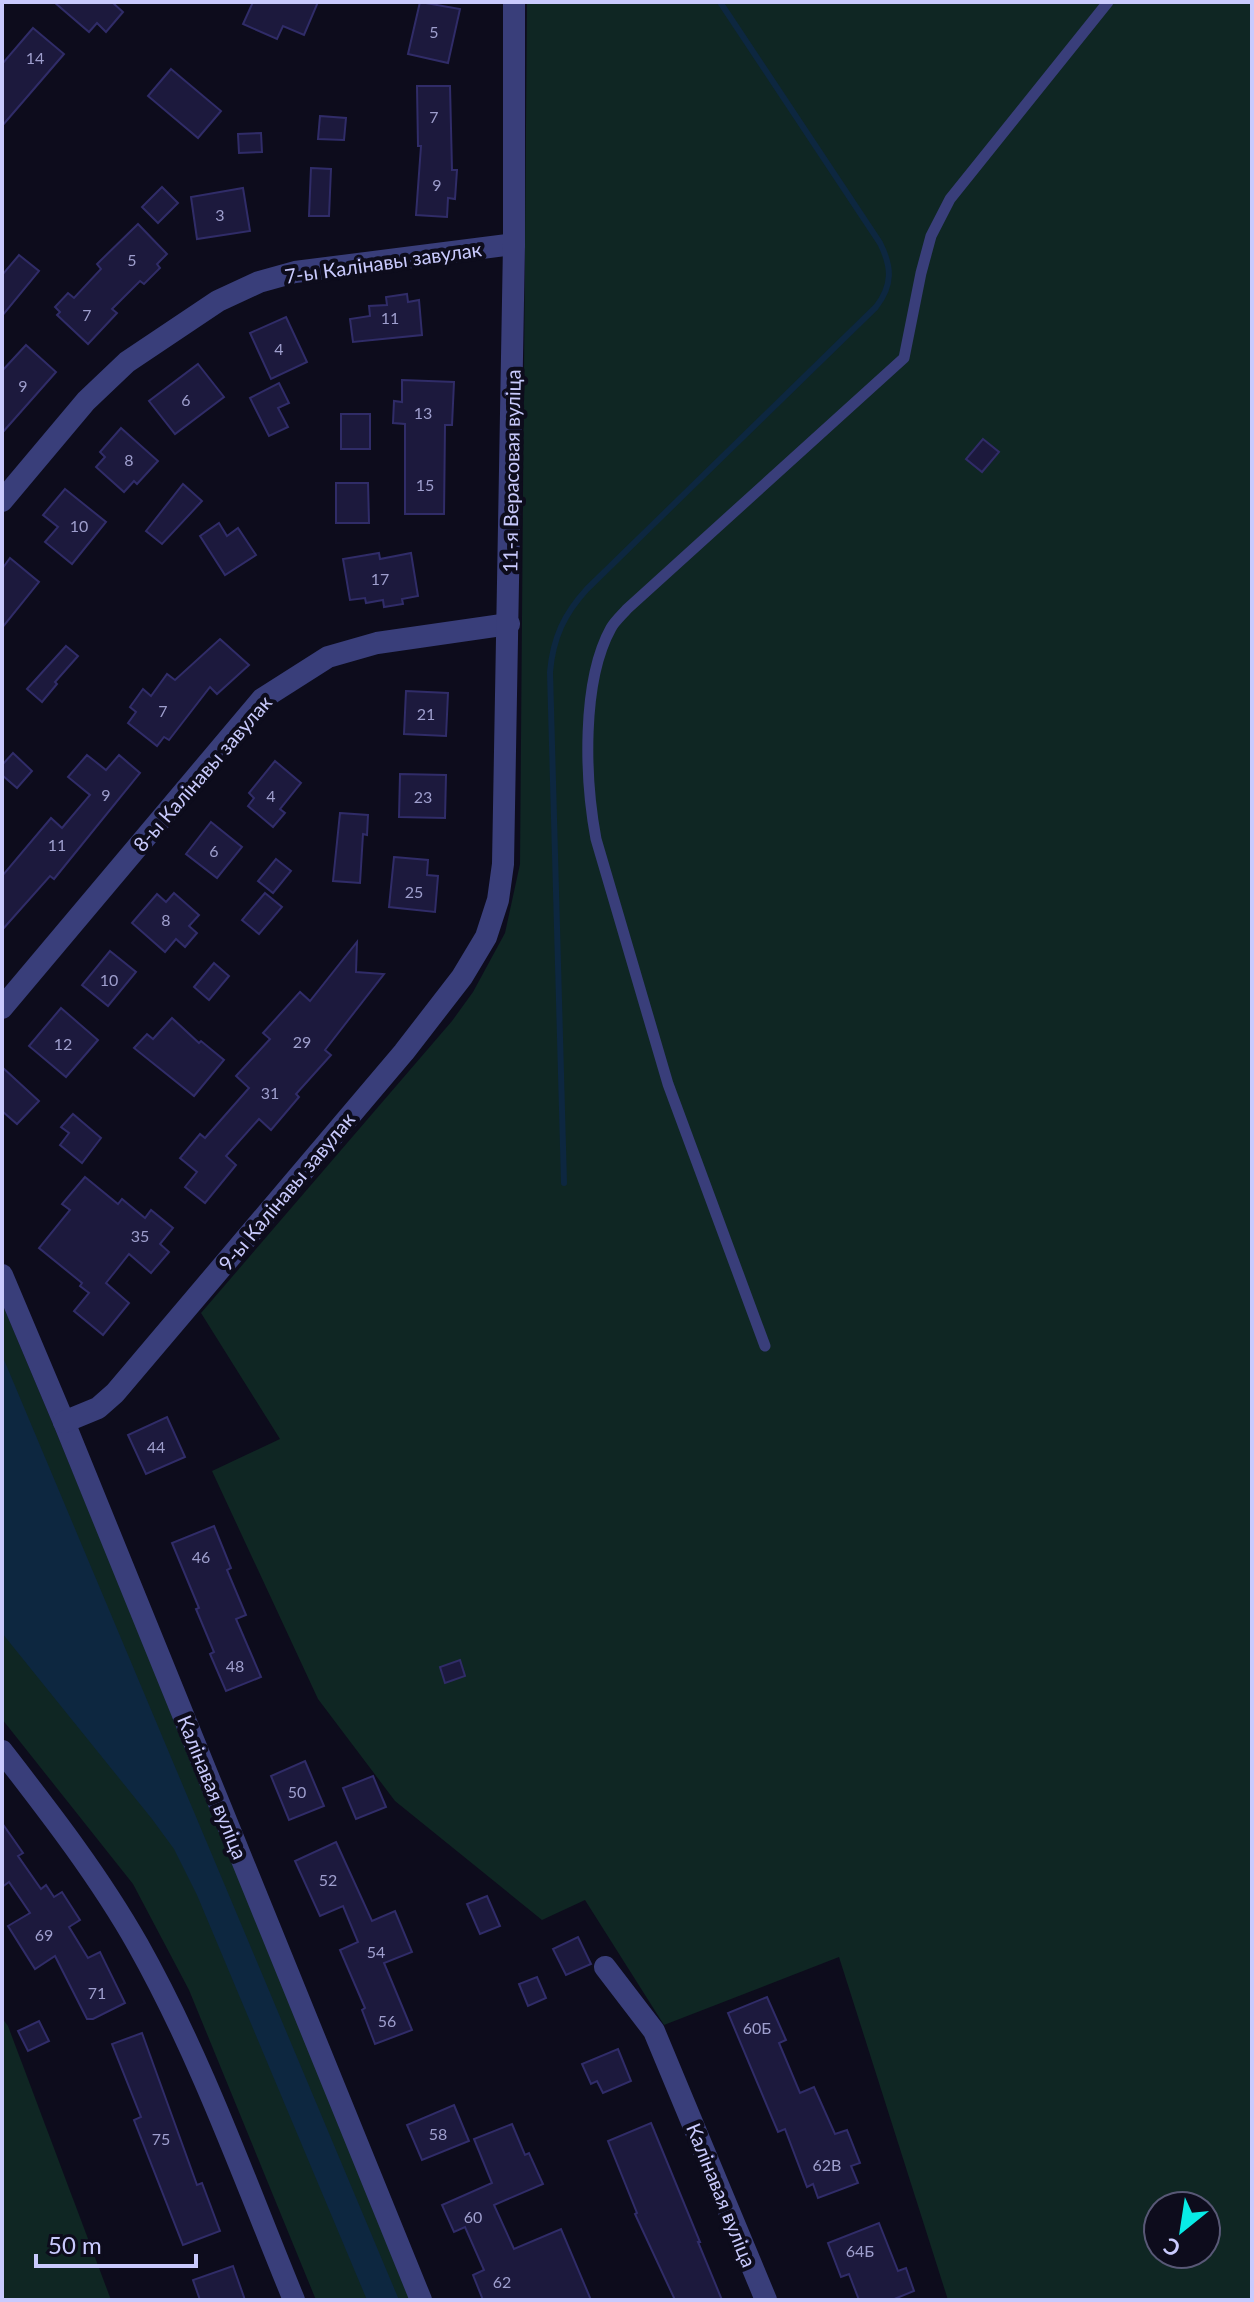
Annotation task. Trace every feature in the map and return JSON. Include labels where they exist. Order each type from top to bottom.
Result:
[{"type":"street","name":"11-я Верасовая вуліца","points":[[486,937],[498,900],[503,864],[514,244],[514,2]]},
{"type":"street","name":"7-ы Калінавы завулак","points":[[2,501],[86,401],[127,362],[218,301],[259,282],[295,272],[514,244]]},
{"type":"street","name":"8-ы Калінавы завулак","points":[[2,1008],[262,699],[328,657],[377,643],[509,624]]},
{"type":"street","name":"9-ы Калінавы завулак","points":[[64,1422],[98,1408],[129,1378],[404,1052],[462,977],[486,937]]},
{"type":"street","name":"Калінавая вуліца","points":[[2,1275],[421,2300]]},
{"type":"street","points":[[2,1751],[106,1895],[164,1993],[196,2061],[294,2300]]},
{"type":"street","name":"Калінавая вуліца","points":[[605,1967],[654,2031],[766,2300]]},
{"type":"lane","points":[[765,1346],[668,1084],[596,839],[589,802],[587,766],[590,716],[599,658],[612,627],[627,609],[904,358],[931,236],[950,199],[1108,2]]},
{"type":"green space","points":[[527,2],[1252,2],[1252,2300],[948,2300],[839,1957],[664,2025],[585,1900],[542,1920],[395,1801],[318,1699],[212,1471],[280,1439],[201,1313],[452,1021],[473,992],[505,933],[520,864]]},
{"type":"green space","points":[[2,1303],[415,2300],[316,2300],[189,1990],[133,1884],[2,1719]]},
{"type":"green space","points":[[2,2018],[8,2026],[111,2300],[2,2300]]},
{"type":"water","points":[[2,1355],[399,2300],[367,2300],[197,1895],[174,1849],[2,1633]]},
{"type":"building","points":[[54,2],[112,2],[123,12],[106,32],[97,23],[89,32]]},
{"type":"building","points":[[253,2],[318,2],[304,35],[283,26],[277,39],[243,24]]},
{"type":"building","points":[[420,2],[460,9],[448,63],[408,54]]},
{"type":"building","points":[[33,28],[64,54],[2,126],[2,64]]},
{"type":"building","points":[[171,69],[221,111],[198,138],[148,96]]},
{"type":"building","points":[[417,86],[450,86],[452,170],[457,170],[455,199],[448,198],[447,217],[416,215],[421,146],[418,146]]},
{"type":"building","points":[[320,116],[346,118],[344,140],[318,139]]},
{"type":"building","points":[[261,133],[262,152],[239,153],[238,134]]},
{"type":"building","points":[[311,168],[331,169],[329,216],[309,216]]},
{"type":"building","points":[[162,187],[178,203],[158,223],[142,207]]},
{"type":"building","points":[[243,188],[250,231],[197,239],[191,197]]},
{"type":"building","points":[[138,224],[167,254],[157,264],[160,268],[144,284],[140,281],[112,309],[117,313],[88,344],[57,315],[60,312],[55,307],[68,293],[74,298],[101,269],[97,264]]},
{"type":"building","points":[[19,255],[39,271],[2,316],[2,275]]},
{"type":"building","points":[[407,294],[408,302],[419,300],[422,335],[353,342],[350,319],[370,316],[369,306],[387,305],[386,297]]},
{"type":"building","points":[[286,317],[307,362],[271,379],[250,333]]},
{"type":"building","points":[[26,345],[56,372],[2,433],[2,371]]},
{"type":"building","points":[[198,364],[224,397],[175,434],[149,401]]},
{"type":"building","points":[[402,380],[454,382],[452,425],[445,425],[444,514],[405,514],[405,424],[393,423],[394,401],[402,402]]},
{"type":"building","points":[[279,383],[289,403],[278,408],[288,427],[269,436],[250,398]]},
{"type":"building","points":[[341,414],[370,414],[370,449],[341,449]]},
{"type":"building","points":[[121,428],[158,461],[137,484],[134,481],[124,492],[96,467],[105,457],[100,452]]},
{"type":"building","points":[[983,439],[999,452],[982,472],[966,459]]},
{"type":"building","points":[[336,483],[368,483],[369,523],[336,523]]},
{"type":"building","points":[[183,484],[202,501],[162,544],[146,531]]},
{"type":"building","points":[[65,489],[106,522],[72,564],[45,542],[58,527],[43,515]]},
{"type":"building","points":[[219,523],[227,536],[238,528],[256,555],[225,575],[200,536]]},
{"type":"building","points":[[379,553],[380,559],[411,553],[418,596],[402,599],[403,604],[384,607],[383,600],[366,603],[365,598],[350,600],[343,559]]},
{"type":"building","points":[[10,558],[39,582],[2,628],[2,569]]},
{"type":"building","points":[[220,639],[249,665],[217,694],[210,687],[169,740],[164,737],[157,746],[128,723],[136,712],[130,707],[143,689],[151,696],[167,674],[175,680]]},
{"type":"building","points":[[66,646],[78,656],[42,702],[27,689]]},
{"type":"building","points":[[406,691],[448,693],[446,736],[404,734]]},
{"type":"building","points":[[13,753],[32,771],[17,788],[2,775],[2,765]]},
{"type":"building","points":[[87,755],[106,770],[119,755],[140,773],[54,879],[50,876],[2,930],[2,876],[51,818],[62,828],[90,795],[68,777]]},
{"type":"building","points":[[275,761],[301,783],[280,809],[285,813],[273,827],[248,806],[254,798],[249,793]]},
{"type":"building","points":[[400,774],[446,775],[445,818],[399,817]]},
{"type":"building","points":[[340,813],[368,815],[367,835],[363,834],[360,883],[333,881]]},
{"type":"building","points":[[211,822],[242,847],[217,878],[186,854]]},
{"type":"building","points":[[394,857],[428,860],[427,875],[438,876],[435,912],[389,907]]},
{"type":"building","points":[[276,859],[291,871],[273,893],[258,881]]},
{"type":"building","points":[[174,893],[199,915],[189,926],[197,933],[185,947],[176,939],[165,952],[132,923],[157,894],[166,902]]},
{"type":"building","points":[[265,893],[282,907],[259,934],[242,920]]},
{"type":"building","points":[[357,942],[356,972],[384,974],[325,1050],[331,1055],[296,1094],[299,1097],[271,1130],[259,1119],[226,1156],[236,1165],[205,1203],[185,1187],[197,1172],[180,1158],[200,1134],[205,1138],[249,1088],[236,1076],[270,1039],[263,1033],[300,992],[310,1001]]},
{"type":"building","points":[[110,951],[136,972],[108,1006],[82,985]]},
{"type":"building","points":[[214,963],[229,976],[209,1000],[194,987]]},
{"type":"building","points":[[61,1008],[98,1040],[66,1077],[29,1046]]},
{"type":"building","points":[[172,1018],[199,1043],[201,1041],[224,1060],[194,1096],[134,1048],[147,1034],[153,1039]]},
{"type":"building","points":[[2,1067],[39,1101],[17,1124],[2,1111]]},
{"type":"building","points":[[73,1114],[101,1138],[82,1163],[60,1145],[69,1133],[61,1127]]},
{"type":"building","points":[[85,1177],[118,1204],[122,1199],[145,1218],[151,1210],[173,1228],[160,1244],[169,1252],[151,1273],[129,1254],[106,1283],[129,1303],[103,1335],[74,1311],[89,1293],[80,1286],[82,1283],[39,1248],[70,1210],[62,1204]]},
{"type":"building","points":[[167,1417],[185,1457],[146,1474],[128,1435]]},
{"type":"building","points":[[214,1526],[231,1568],[227,1570],[246,1615],[236,1619],[261,1677],[226,1691],[210,1654],[214,1652],[196,1609],[199,1608],[172,1543]]},
{"type":"building","points":[[460,1660],[465,1676],[445,1683],[440,1667]]},
{"type":"building","points":[[305,1761],[324,1806],[289,1820],[271,1776]]},
{"type":"building","points":[[373,1776],[386,1807],[356,1819],[343,1788]]},
{"type":"building","points":[[2,1823],[23,1853],[18,1856],[41,1889],[46,1885],[54,1897],[62,1892],[80,1920],[69,1927],[88,1958],[100,1952],[125,2003],[87,2019],[55,1956],[35,1969],[8,1926],[30,1913],[9,1882],[2,1887]]},
{"type":"building","points":[[336,1842],[372,1921],[395,1911],[412,1952],[384,1963],[412,2030],[375,2044],[362,2010],[365,2008],[340,1950],[358,1942],[343,1906],[320,1916],[295,1861]]},
{"type":"building","points":[[487,1896],[500,1926],[480,1934],[467,1904]]},
{"type":"building","points":[[578,1937],[591,1964],[566,1975],[553,1949]]},
{"type":"building","points":[[537,1977],[546,1998],[528,2006],[519,1984]]},
{"type":"building","points":[[767,1997],[786,2040],[779,2043],[800,2093],[814,2087],[835,2134],[847,2130],[860,2163],[851,2166],[858,2183],[818,2198],[813,2184],[807,2187],[785,2129],[778,2132],[728,2013]]},
{"type":"building","points":[[39,2021],[49,2041],[28,2051],[18,2031]]},
{"type":"building","points":[[142,2033],[197,2185],[202,2183],[220,2231],[183,2245],[134,2120],[141,2117],[112,2044]]},
{"type":"building","points":[[618,2049],[631,2081],[603,2093],[597,2081],[591,2084],[582,2064]]},
{"type":"building","points":[[454,2105],[469,2141],[422,2160],[407,2125]]},
{"type":"building","points":[[651,2123],[722,2300],[675,2300],[635,2214],[608,2141]]},
{"type":"building","points":[[512,2124],[525,2155],[529,2153],[543,2184],[494,2205],[514,2249],[561,2229],[591,2300],[483,2300],[473,2275],[484,2270],[465,2227],[454,2232],[442,2205],[492,2183],[474,2139]]},
{"type":"building","points":[[879,2223],[898,2271],[906,2268],[914,2291],[892,2300],[859,2300],[849,2274],[841,2277],[828,2243]]},
{"type":"building","points":[[233,2266],[245,2300],[200,2300],[193,2280]]},
{"type":"waterway","points":[[564,1183],[550,672],[557,637],[566,617],[587,589],[876,307],[882,299],[889,276],[880,243],[720,2]]}]
